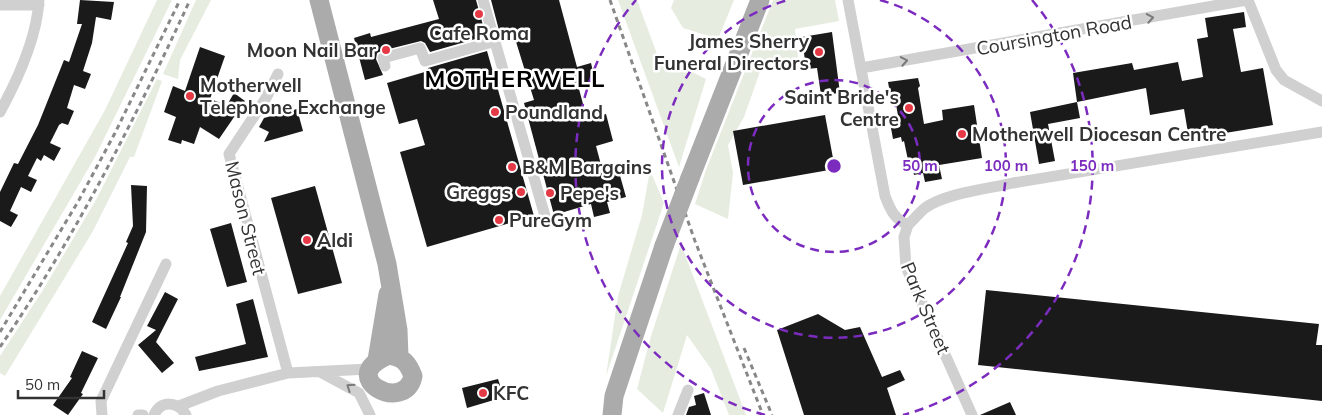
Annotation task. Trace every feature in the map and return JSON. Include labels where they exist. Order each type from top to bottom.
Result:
[{"type":"main road","points":[[319,0],[391,283],[398,330],[399,356]]},
{"type":"main road","points":[[612,415],[614,396],[664,246],[760,0]]},
{"type":"main road","points":[[373,364],[388,355],[399,356],[406,361],[413,376],[408,396],[385,408],[370,389],[373,364],[391,283]]},
{"type":"main road","points":[[600,415],[614,396]]},
{"type":"street","points":[[484,0],[547,223]]},
{"type":"street","points":[[848,0],[884,196],[890,210],[898,221],[908,225],[926,208],[941,200],[1013,183],[1322,132]]},
{"type":"street","points":[[1247,0],[1276,70],[1284,80],[1322,101]]},
{"type":"street","name":"Coursington Road","points":[[861,68],[1247,0]]},
{"type":"street","points":[[0,5],[39,2],[36,23],[19,72],[0,112]]},
{"type":"street","points":[[385,66],[383,58],[420,48],[425,61],[496,41]]},
{"type":"street","name":"Mason Street","points":[[278,74],[266,98],[229,154],[288,373]]},
{"type":"street","name":"Park Street","points":[[908,225],[904,236],[906,267],[972,415]]},
{"type":"street","points":[[102,415],[101,401],[166,264]]},
{"type":"street","points":[[154,415],[163,405],[174,404],[182,411],[218,390],[288,373],[373,364]]},
{"type":"street","points":[[318,371],[343,382],[385,408]]},
{"type":"street","points":[[678,415],[688,390]]},
{"type":"street","points":[[138,415],[143,415]]},
{"type":"shaded area","points":[[157,0],[172,0],[95,157],[0,320],[0,296],[105,110]]},
{"type":"shaded area","points":[[196,0],[211,0],[180,60],[178,79],[163,74]]},
{"type":"shaded area","points":[[618,0],[637,0],[657,54],[706,79],[679,167]]},
{"type":"shaded area","points":[[674,0],[734,0],[718,39],[683,28],[671,8]]},
{"type":"shaded area","points":[[773,0],[835,0],[839,21],[795,29],[798,58],[761,69],[744,117],[728,145],[733,173],[728,219],[695,204],[706,170]]},
{"type":"shaded area","points":[[157,79],[162,81],[134,157],[130,157],[93,231],[5,376],[0,373],[0,356],[43,290],[97,198]]},
{"type":"shaded area","points":[[650,170],[664,203],[606,376],[618,296],[642,215]]},
{"type":"shaded area","points":[[681,244],[746,415],[729,415],[711,369],[687,335],[663,413],[637,389],[651,336]]},
{"type":"building","points":[[80,0],[114,2],[111,20],[96,17],[92,43],[83,71],[91,74],[85,89],[74,85],[67,108],[74,111],[68,125],[62,123],[59,125],[50,143],[61,148],[54,161],[44,155],[41,161],[37,158],[28,176],[37,180],[31,192],[21,187],[10,211],[18,215],[11,227],[0,221],[0,192],[14,163],[18,164],[38,125],[64,60],[69,62],[82,24],[77,24]]},
{"type":"building","points":[[433,0],[476,0],[486,36],[430,52],[425,43],[421,41],[381,51],[377,53],[376,59],[383,75],[365,80],[354,38],[370,33],[371,37],[439,19]]},
{"type":"building","points":[[491,0],[559,0],[577,67],[591,63],[596,84],[579,89],[587,119],[606,114],[613,141],[596,146],[604,176],[619,172],[626,197],[607,202],[610,213],[594,217],[591,204],[554,215],[524,103],[534,100],[513,32],[500,34]]},
{"type":"building","points":[[1244,12],[1246,27],[1233,29],[1241,72],[1263,68],[1273,125],[1189,139],[1184,109],[1150,115],[1146,88],[1077,102],[1073,73],[1132,63],[1134,70],[1178,62],[1182,81],[1203,77],[1197,39],[1208,37],[1205,18]]},
{"type":"building","name":"James Sherry Funeral Directors","points":[[832,32],[840,93],[821,95],[817,68],[806,69],[802,37]]},
{"type":"building","name":"Motherwell Telephone Exchange","points":[[200,47],[225,56],[210,99],[227,105],[234,93],[245,101],[219,139],[200,127],[194,144],[182,140],[181,144],[168,140],[176,117],[164,112],[173,86],[185,91]]},
{"type":"building","points":[[487,51],[534,216],[427,247],[400,152],[425,145],[417,119],[399,124],[387,83],[428,71],[428,68]]},
{"type":"building","points":[[918,78],[924,124],[943,120],[942,110],[974,105],[982,158],[939,165],[942,179],[925,182],[923,173],[914,175],[912,164],[909,165],[904,141],[902,142],[901,137],[893,139],[891,128],[900,127],[894,93],[890,93],[888,82]]},
{"type":"building","points":[[1077,102],[1080,118],[1048,124],[1055,161],[1039,164],[1030,112]]},
{"type":"building","points":[[297,109],[303,131],[264,142],[269,132],[259,127],[264,118]]},
{"type":"building","points":[[825,115],[835,169],[743,185],[733,131]]},
{"type":"building","points":[[131,185],[147,186],[146,232],[121,297],[106,329],[92,322],[128,243],[126,242],[133,226]]},
{"type":"building","name":"Aldi","points":[[315,186],[342,283],[298,294],[271,198]]},
{"type":"building","points":[[231,223],[247,282],[227,287],[210,229]]},
{"type":"building","points":[[986,290],[1319,324],[1316,345],[1322,345],[1322,401],[978,365]]},
{"type":"building","points":[[165,292],[178,299],[156,342],[174,363],[162,373],[138,345],[156,330],[147,326]]},
{"type":"building","points":[[253,299],[268,357],[199,371],[195,357],[246,344],[236,304]]},
{"type":"building","points":[[818,314],[845,330],[860,327],[882,377],[900,370],[905,380],[887,388],[896,415],[804,415],[777,330]]},
{"type":"building","points":[[82,351],[98,358],[81,393],[83,394],[68,415],[53,405],[72,378],[70,377]]},
{"type":"building","name":"KFC","points":[[498,379],[504,397],[467,408],[462,388]]},
{"type":"building","points":[[704,393],[711,415],[686,415],[689,407],[696,405],[694,396]]},
{"type":"building","points":[[1010,402],[1016,415],[980,415]]},
{"type":"railway","points":[[0,332],[79,200],[115,133],[180,0]]},
{"type":"railway","points":[[0,347],[53,264],[102,178],[148,89],[190,0]]},
{"type":"railway","points":[[610,0],[695,241],[763,415]]},
{"type":"railway","points":[[744,348],[772,415]]},
{"type":"place","name":"Cafe Roma","points":[[479,14]]},
{"type":"place","name":"Moon Nail Bar","points":[[386,50]]},
{"type":"place","name":"James Sherry Funeral Directors","points":[[819,52]]},
{"type":"place","name":"Motherwell Telephone Exchange","points":[[190,96]]},
{"type":"place","name":"Saint Bride's Centre","points":[[909,108]]},
{"type":"place","name":"Poundland","points":[[495,112]]},
{"type":"place","name":"Motherwell Diocesan Centre","points":[[962,134]]},
{"type":"place","name":"B&M Bargains","points":[[512,167]]},
{"type":"place","name":"Greggs","points":[[521,192]]},
{"type":"place","name":"Pepe's","points":[[550,193]]},
{"type":"place","name":"PureGym","points":[[499,220]]},
{"type":"place","name":"Aldi","points":[[307,240]]},
{"type":"place","name":"KFC","points":[[483,393]]},
{"type":"district","name":"MOTHERWELL","points":[[515,78]]}]
